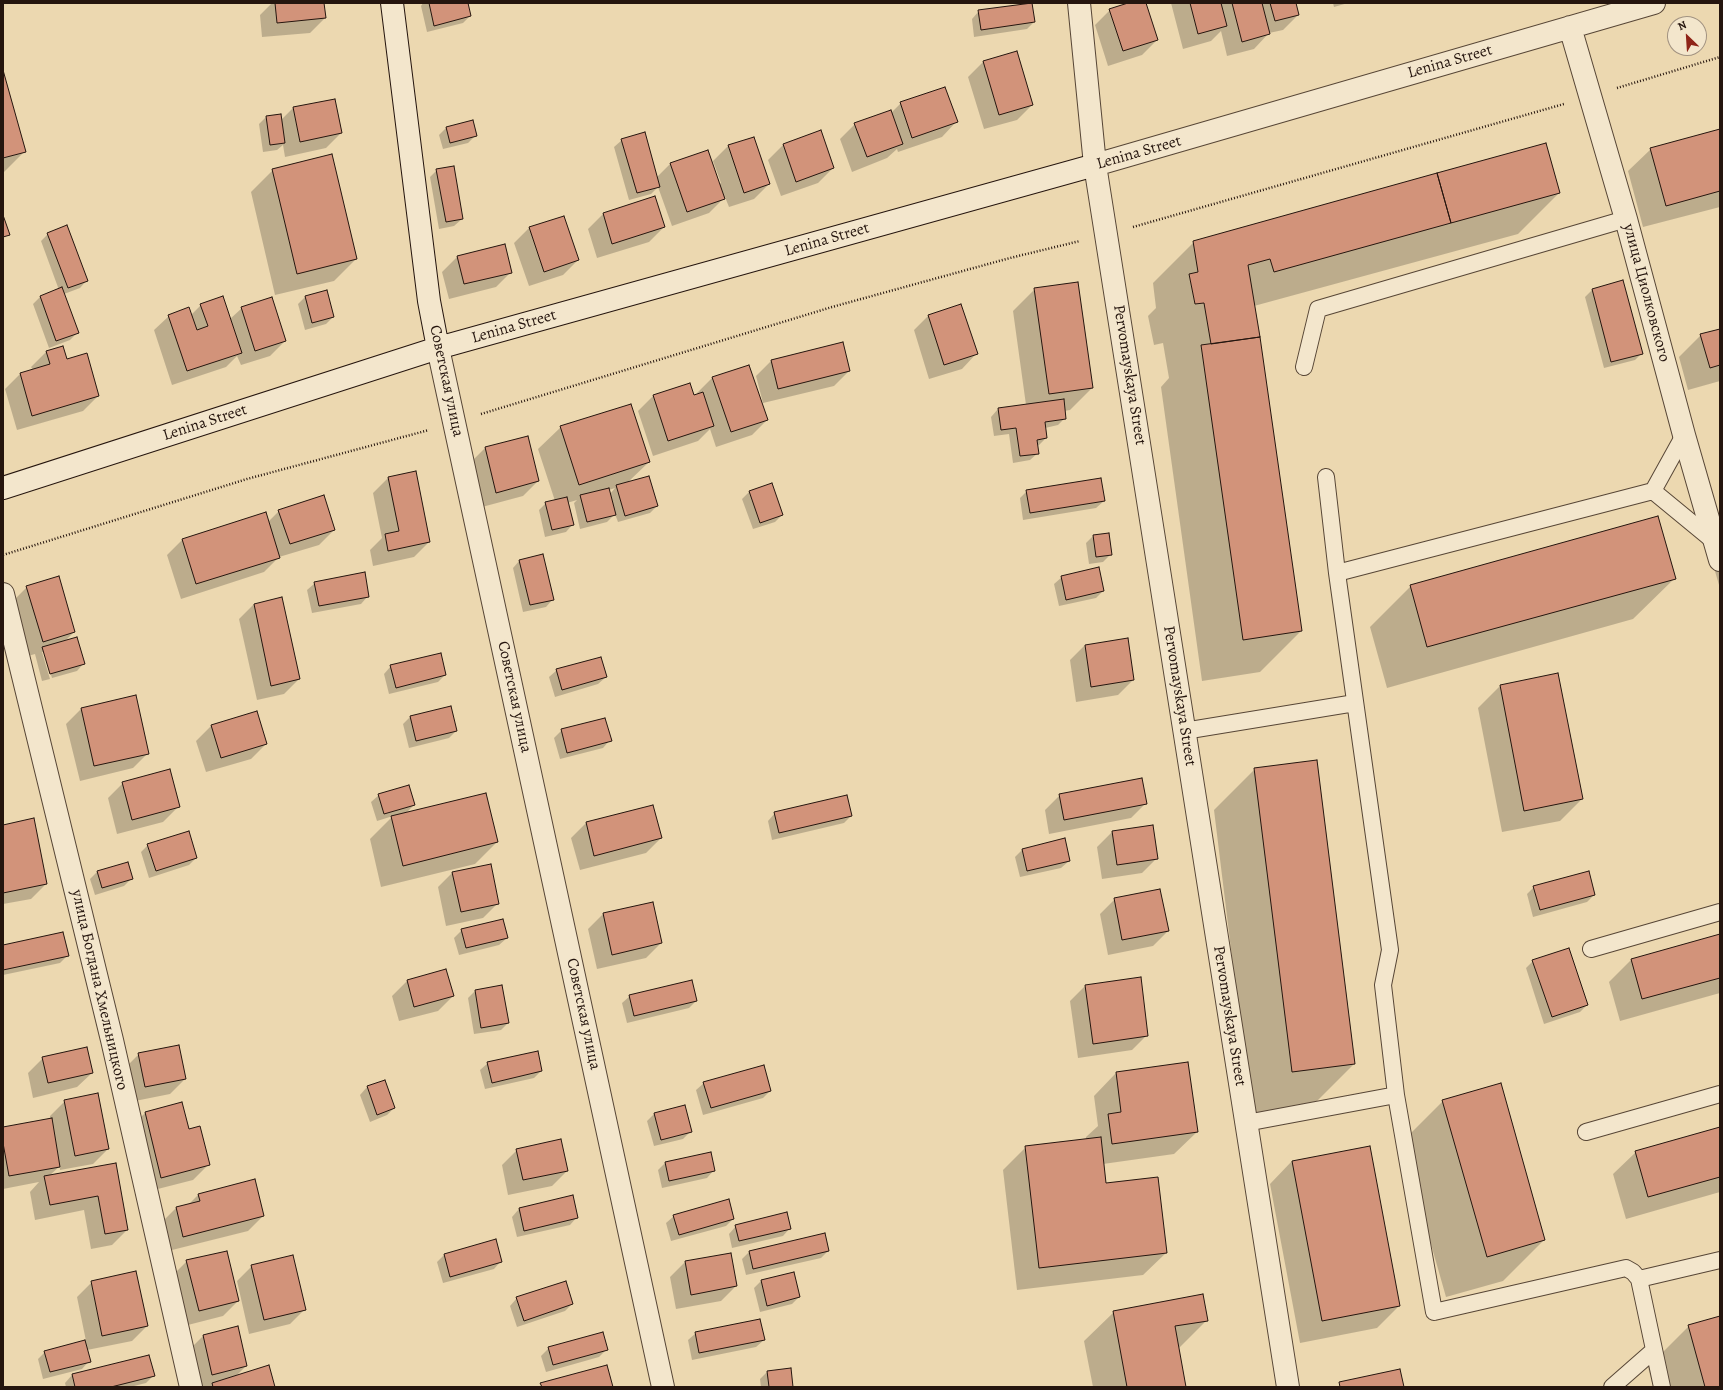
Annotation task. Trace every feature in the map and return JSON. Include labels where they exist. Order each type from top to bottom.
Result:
[{"type":"street","name":"Советская улица","points":[[392,3],[429,301],[438,348],[663,1387]]},
{"type":"street","name":"Pervomayskaya Street","points":[[1079,3],[1095,165],[1288,1387]]},
{"type":"street","name":"Lenina Street","points":[[3,488],[438,348],[1095,165],[1654,3]]},
{"type":"street","name":"улица Циолковского","points":[[1570,27],[1626,218],[1717,551]]},
{"type":"street","name":"улица Богдана Хмельницкого","points":[[3,594],[112,1040],[191,1387]]},
{"type":"lane","points":[[1304,367],[1318,309],[1626,218]]},
{"type":"lane","points":[[1337,573],[1653,491],[1684,434]]},
{"type":"lane","points":[[1326,477],[1337,573],[1390,950],[1383,986],[1396,1095],[1434,1312],[1626,1268],[1633,1272],[1639,1279],[1653,1351],[1662,1387]]},
{"type":"lane","points":[[1653,491],[1717,551]]},
{"type":"lane","points":[[1184,731],[1355,702]]},
{"type":"lane","points":[[1591,949],[1720,912]]},
{"type":"lane","points":[[1586,1132],[1720,1094]]},
{"type":"lane","points":[[1246,1123],[1396,1095]]},
{"type":"lane","points":[[1639,1279],[1720,1260]]},
{"type":"lane","points":[[1612,1387],[1653,1351]]},
{"type":"path","points":[[3,555],[247,479],[420,433],[455,421],[514,405],[832,307],[1010,258],[1107,235],[1590,96],[1720,57]]},
{"type":"building","points":[[275,3],[324,3],[326,18],[277,23]]},
{"type":"building","points":[[429,3],[468,3],[471,16],[434,26]]},
{"type":"building","points":[[1032,3],[1035,22],[981,30],[978,10]]},
{"type":"building","points":[[1128,3],[1146,3],[1158,40],[1123,51],[1109,9]]},
{"type":"building","points":[[1190,3],[1221,3],[1227,26],[1198,34]]},
{"type":"building","points":[[1232,3],[1262,3],[1270,34],[1242,42]]},
{"type":"building","points":[[1270,3],[1296,3],[1299,15],[1275,21]]},
{"type":"building","points":[[1017,51],[1033,105],[999,115],[983,61]]},
{"type":"building","points":[[3,70],[26,152],[3,158]]},
{"type":"building","points":[[945,87],[958,122],[912,138],[900,102]]},
{"type":"building","points":[[335,99],[342,133],[300,142],[293,107]]},
{"type":"building","points":[[891,110],[903,144],[867,157],[854,123]]},
{"type":"building","points":[[281,114],[285,143],[270,145],[266,116]]},
{"type":"building","points":[[473,120],[477,136],[450,143],[446,127]]},
{"type":"building","points":[[1720,129],[1720,191],[1666,206],[1650,148]]},
{"type":"building","points":[[821,130],[834,168],[796,182],[783,144]]},
{"type":"building","points":[[645,132],[660,187],[637,193],[621,139]]},
{"type":"building","points":[[754,137],[770,184],[744,193],[728,145]]},
{"type":"building","points":[[1546,143],[1560,193],[1451,223],[1437,173]]},
{"type":"building","points":[[708,150],[725,199],[687,212],[670,163]]},
{"type":"building","points":[[332,154],[357,259],[297,274],[272,169]]},
{"type":"building","points":[[454,166],[463,219],[446,222],[436,169]]},
{"type":"building","points":[[1437,173],[1451,223],[1274,272],[1270,259],[1248,265],[1260,337],[1211,344],[1204,303],[1195,304],[1189,274],[1198,272],[1193,241]]},
{"type":"building","points":[[655,196],[665,227],[612,244],[603,213]]},
{"type":"building","points":[[3,215],[10,235],[3,237]]},
{"type":"building","points":[[564,216],[579,260],[544,272],[529,227]]},
{"type":"building","points":[[67,225],[88,281],[68,288],[47,233]]},
{"type":"building","points":[[505,244],[512,273],[464,284],[457,256]]},
{"type":"building","points":[[1623,280],[1643,354],[1611,362],[1592,289]]},
{"type":"building","points":[[1078,282],[1093,388],[1049,394],[1034,288]]},
{"type":"building","points":[[62,287],[79,333],[56,341],[40,296]]},
{"type":"building","points":[[327,290],[334,317],[312,323],[305,296]]},
{"type":"building","points":[[223,296],[242,353],[187,371],[168,315],[189,307],[197,330],[208,326],[200,304]]},
{"type":"building","points":[[272,297],[286,341],[255,351],[241,307]]},
{"type":"building","points":[[961,304],[978,354],[944,365],[928,315]]},
{"type":"building","points":[[1720,329],[1720,365],[1710,368],[1700,334]]},
{"type":"building","points":[[1260,337],[1302,631],[1243,640],[1201,345]]},
{"type":"building","points":[[843,342],[850,371],[778,389],[771,360]]},
{"type":"building","points":[[63,346],[67,359],[87,353],[99,396],[32,416],[20,373],[50,364],[46,351]]},
{"type":"building","points":[[749,365],[768,420],[731,432],[712,377]]},
{"type":"building","points":[[690,383],[694,395],[703,392],[714,426],[668,441],[653,395]]},
{"type":"building","points":[[1064,399],[1066,419],[1045,422],[1047,438],[1037,440],[1039,454],[1020,456],[1016,428],[1001,430],[998,408]]},
{"type":"building","points":[[631,404],[650,462],[579,485],[560,426]]},
{"type":"building","points":[[528,436],[539,481],[496,493],[485,447]]},
{"type":"building","points":[[416,471],[430,542],[388,551],[385,534],[399,531],[388,477]]},
{"type":"building","points":[[649,476],[658,506],[625,516],[616,485]]},
{"type":"building","points":[[1101,478],[1105,501],[1030,513],[1026,490]]},
{"type":"building","points":[[772,483],[783,515],[760,523],[749,491]]},
{"type":"building","points":[[609,488],[616,515],[587,522],[580,495]]},
{"type":"building","points":[[324,495],[335,530],[290,544],[278,510]]},
{"type":"building","points":[[567,497],[574,525],[552,530],[545,502]]},
{"type":"building","points":[[266,512],[280,558],[196,584],[182,539]]},
{"type":"building","points":[[1658,516],[1676,579],[1427,647],[1410,585]]},
{"type":"building","points":[[1109,533],[1112,555],[1096,557],[1093,535]]},
{"type":"building","points":[[543,554],[554,600],[530,605],[519,560]]},
{"type":"building","points":[[1099,567],[1104,591],[1066,600],[1061,576]]},
{"type":"building","points":[[365,572],[369,597],[319,606],[314,582]]},
{"type":"building","points":[[59,576],[75,632],[43,642],[26,586]]},
{"type":"building","points":[[282,597],[300,679],[271,686],[254,604]]},
{"type":"building","points":[[77,637],[85,664],[50,674],[42,647]]},
{"type":"building","points":[[1128,638],[1134,680],[1091,687],[1085,645]]},
{"type":"building","points":[[441,653],[446,675],[396,688],[390,665]]},
{"type":"building","points":[[601,657],[607,677],[562,690],[556,669]]},
{"type":"building","points":[[1558,673],[1583,799],[1524,811],[1500,685]]},
{"type":"building","points":[[136,695],[149,754],[94,766],[81,708]]},
{"type":"building","points":[[451,706],[457,731],[416,741],[410,716]]},
{"type":"building","points":[[257,711],[267,744],[221,758],[211,725]]},
{"type":"building","points":[[605,718],[612,741],[567,753],[561,729]]},
{"type":"building","points":[[1317,760],[1355,1064],[1292,1072],[1254,768]]},
{"type":"building","points":[[170,769],[180,807],[132,820],[122,782]]},
{"type":"building","points":[[1142,778],[1147,804],[1064,820],[1059,794]]},
{"type":"building","points":[[409,785],[415,805],[384,814],[378,794]]},
{"type":"building","points":[[486,793],[498,842],[403,866],[391,816]]},
{"type":"building","points":[[847,795],[852,816],[779,833],[774,812]]},
{"type":"building","points":[[653,805],[662,838],[594,856],[586,822]]},
{"type":"building","points":[[34,818],[47,884],[3,893],[3,825]]},
{"type":"building","points":[[1153,825],[1158,859],[1117,865],[1112,831]]},
{"type":"building","points":[[189,831],[197,858],[156,871],[147,844]]},
{"type":"building","points":[[1065,838],[1070,861],[1027,871],[1022,849]]},
{"type":"building","points":[[128,862],[133,879],[102,888],[97,871]]},
{"type":"building","points":[[491,864],[499,904],[461,912],[452,872]]},
{"type":"building","points":[[1589,871],[1595,895],[1540,910],[1533,886]]},
{"type":"building","points":[[1160,889],[1169,931],[1122,940],[1114,898]]},
{"type":"building","points":[[653,902],[662,943],[612,955],[603,913]]},
{"type":"building","points":[[503,919],[508,938],[466,948],[461,929]]},
{"type":"building","points":[[63,932],[69,956],[3,970],[3,945]]},
{"type":"building","points":[[1720,934],[1720,978],[1642,999],[1631,959]]},
{"type":"building","points":[[1569,948],[1588,1005],[1552,1017],[1532,960]]},
{"type":"building","points":[[446,969],[454,996],[414,1007],[407,980]]},
{"type":"building","points":[[1141,977],[1148,1036],[1093,1044],[1085,985]]},
{"type":"building","points":[[692,980],[697,1001],[634,1016],[629,995]]},
{"type":"building","points":[[502,985],[509,1023],[481,1028],[475,990]]},
{"type":"building","points":[[179,1045],[186,1079],[145,1087],[138,1053]]},
{"type":"building","points":[[87,1047],[93,1073],[48,1083],[42,1057]]},
{"type":"building","points":[[538,1051],[542,1071],[492,1083],[487,1062]]},
{"type":"building","points":[[1188,1062],[1198,1132],[1112,1144],[1108,1114],[1121,1112],[1116,1072]]},
{"type":"building","points":[[764,1065],[771,1091],[711,1108],[703,1082]]},
{"type":"building","points":[[385,1080],[395,1108],[377,1115],[367,1086]]},
{"type":"building","points":[[1501,1083],[1545,1240],[1487,1257],[1442,1100]]},
{"type":"building","points":[[98,1093],[109,1149],[75,1156],[64,1100]]},
{"type":"building","points":[[182,1102],[189,1129],[200,1126],[210,1165],[161,1178],[145,1112]]},
{"type":"building","points":[[685,1105],[692,1132],[661,1140],[654,1113]]},
{"type":"building","points":[[52,1118],[60,1167],[9,1176],[3,1143],[3,1127]]},
{"type":"building","points":[[1720,1127],[1720,1177],[1648,1197],[1635,1151]]},
{"type":"building","points":[[1101,1137],[1106,1183],[1158,1177],[1167,1253],[1039,1268],[1025,1146]]},
{"type":"building","points":[[561,1139],[568,1171],[523,1180],[516,1149]]},
{"type":"building","points":[[1370,1146],[1400,1306],[1322,1321],[1292,1161]]},
{"type":"building","points":[[711,1152],[715,1171],[669,1181],[665,1162]]},
{"type":"building","points":[[116,1163],[128,1230],[105,1234],[98,1196],[50,1205],[44,1176]]},
{"type":"building","points":[[255,1179],[264,1216],[183,1237],[176,1207],[200,1201],[198,1194]]},
{"type":"building","points":[[573,1195],[578,1218],[524,1231],[519,1208]]},
{"type":"building","points":[[729,1199],[734,1219],[679,1235],[673,1215]]},
{"type":"building","points":[[787,1212],[791,1229],[739,1241],[735,1225]]},
{"type":"building","points":[[825,1233],[829,1251],[753,1269],[749,1251]]},
{"type":"building","points":[[496,1239],[502,1262],[450,1277],[444,1254]]},
{"type":"building","points":[[227,1251],[239,1301],[199,1311],[186,1260]]},
{"type":"building","points":[[731,1253],[737,1286],[691,1295],[685,1261]]},
{"type":"building","points":[[293,1255],[306,1310],[264,1320],[251,1265]]},
{"type":"building","points":[[136,1271],[148,1326],[102,1336],[91,1281]]},
{"type":"building","points":[[794,1272],[800,1297],[767,1306],[761,1280]]},
{"type":"building","points":[[566,1281],[573,1304],[524,1321],[516,1297]]},
{"type":"building","points":[[1203,1294],[1208,1321],[1175,1326],[1186,1387],[1127,1387],[1113,1311]]},
{"type":"building","points":[[1720,1316],[1720,1387],[1705,1387],[1688,1325]]},
{"type":"building","points":[[760,1319],[765,1340],[699,1353],[695,1332]]},
{"type":"building","points":[[238,1326],[247,1366],[212,1375],[203,1335]]},
{"type":"building","points":[[603,1332],[608,1350],[553,1365],[548,1347]]},
{"type":"building","points":[[85,1340],[91,1362],[50,1372],[44,1351]]},
{"type":"building","points":[[149,1355],[155,1376],[111,1387],[75,1387],[72,1374]]},
{"type":"building","points":[[269,1365],[275,1387],[213,1387],[212,1383]]},
{"type":"building","points":[[607,1365],[613,1387],[542,1387],[540,1383]]},
{"type":"building","points":[[791,1368],[793,1387],[769,1387],[767,1371]]},
{"type":"building","points":[[1400,1369],[1404,1387],[1340,1387],[1339,1382]]}]
